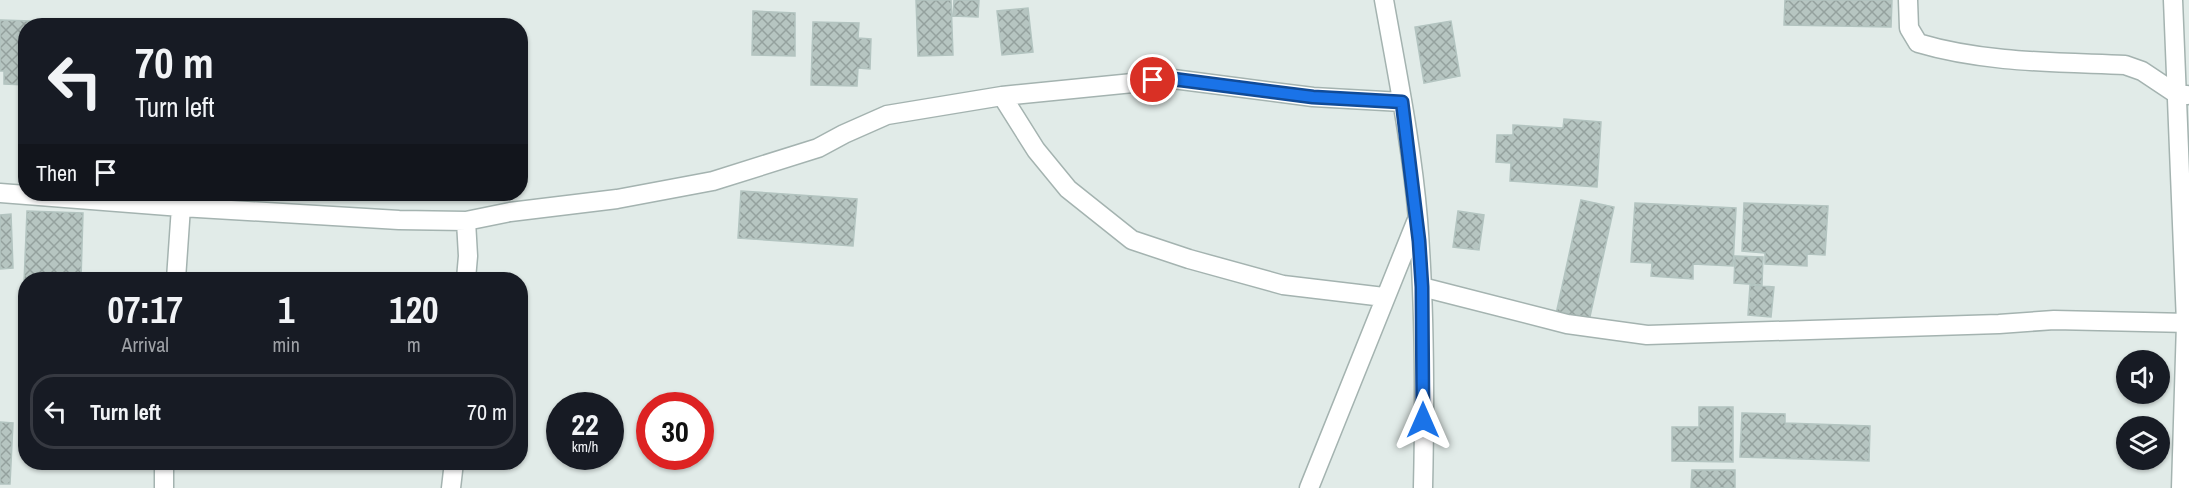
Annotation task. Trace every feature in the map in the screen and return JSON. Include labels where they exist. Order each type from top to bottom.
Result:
[{"type":"street","points":[[1384,0],[1402,102],[1418,218],[1422,287],[1423,488]]},
{"type":"street","points":[[1908,0],[1909,28],[1918,43],[1994,58],[2125,65],[2142,71],[2184,95]]},
{"type":"street","points":[[2173,0],[2184,95],[2188,323],[2181,488]]},
{"type":"street","points":[[103,201],[399,220],[466,221],[510,212],[617,198],[713,181],[818,148],[887,115],[1002,96],[1173,79],[1313,97],[1402,102]]},
{"type":"street","points":[[1002,96],[1036,150],[1068,189],[1132,240],[1189,260],[1283,285],[1384,297]]},
{"type":"street","points":[[0,193],[18,194]]},
{"type":"street","points":[[176,272],[181,207]]},
{"type":"street","points":[[1309,488],[1384,297],[1418,218]]},
{"type":"street","points":[[466,221],[466,272]]},
{"type":"street","points":[[1422,287],[1566,324],[1647,335],[1999,324],[2054,320],[2188,323]]},
{"type":"street","points":[[164,488],[165,470]]},
{"type":"street","points":[[451,488],[453,470]]},
{"type":"building","points":[[916,0],[951,0],[953,55],[918,56]]},
{"type":"building","points":[[954,0],[979,0],[978,17],[953,16]]},
{"type":"building","points":[[1785,0],[1892,0],[1891,27],[1784,25]]},
{"type":"building","points":[[1028,8],[1033,52],[1002,55],[997,11]]},
{"type":"building","points":[[753,11],[795,13],[795,56],[752,55]]},
{"type":"building","points":[[0,20],[18,21],[18,85],[4,84],[4,71],[0,71]]},
{"type":"building","points":[[1451,21],[1460,76],[1424,83],[1415,27]]},
{"type":"building","points":[[813,22],[859,23],[858,38],[871,39],[870,69],[858,68],[857,86],[811,85]]},
{"type":"building","points":[[1564,119],[1601,122],[1597,187],[1510,181],[1511,163],[1496,162],[1497,135],[1513,135],[1513,125],[1563,128]]},
{"type":"building","points":[[741,191],[857,199],[853,246],[738,238]]},
{"type":"building","points":[[1581,200],[1614,207],[1589,321],[1556,314]]},
{"type":"building","points":[[1635,203],[1736,208],[1733,266],[1693,264],[1693,279],[1651,276],[1652,263],[1631,262]]},
{"type":"building","points":[[1744,203],[1828,206],[1825,255],[1807,254],[1807,266],[1765,264],[1765,253],[1742,251]]},
{"type":"building","points":[[27,211],[83,213],[81,272],[24,272]]},
{"type":"building","points":[[1458,211],[1484,215],[1479,250],[1453,247]]},
{"type":"building","points":[[11,214],[13,268],[0,269],[0,215]]},
{"type":"building","points":[[1735,256],[1763,257],[1762,285],[1734,283]]},
{"type":"building","points":[[1750,285],[1774,287],[1771,317],[1748,315]]},
{"type":"building","points":[[1699,407],[1733,407],[1733,462],[1672,461],[1672,427],[1699,427]]},
{"type":"building","points":[[1742,413],[1785,414],[1785,423],[1870,426],[1869,461],[1740,457]]},
{"type":"building","points":[[0,422],[13,423],[10,484],[0,484]]},
{"type":"building","points":[[1692,470],[1735,470],[1735,488],[1691,488]]},
{"type":"route","points":[[1153,80],[1173,79],[1221,84],[1313,97],[1402,102],[1418,218],[1422,287],[1423,420]]}]
